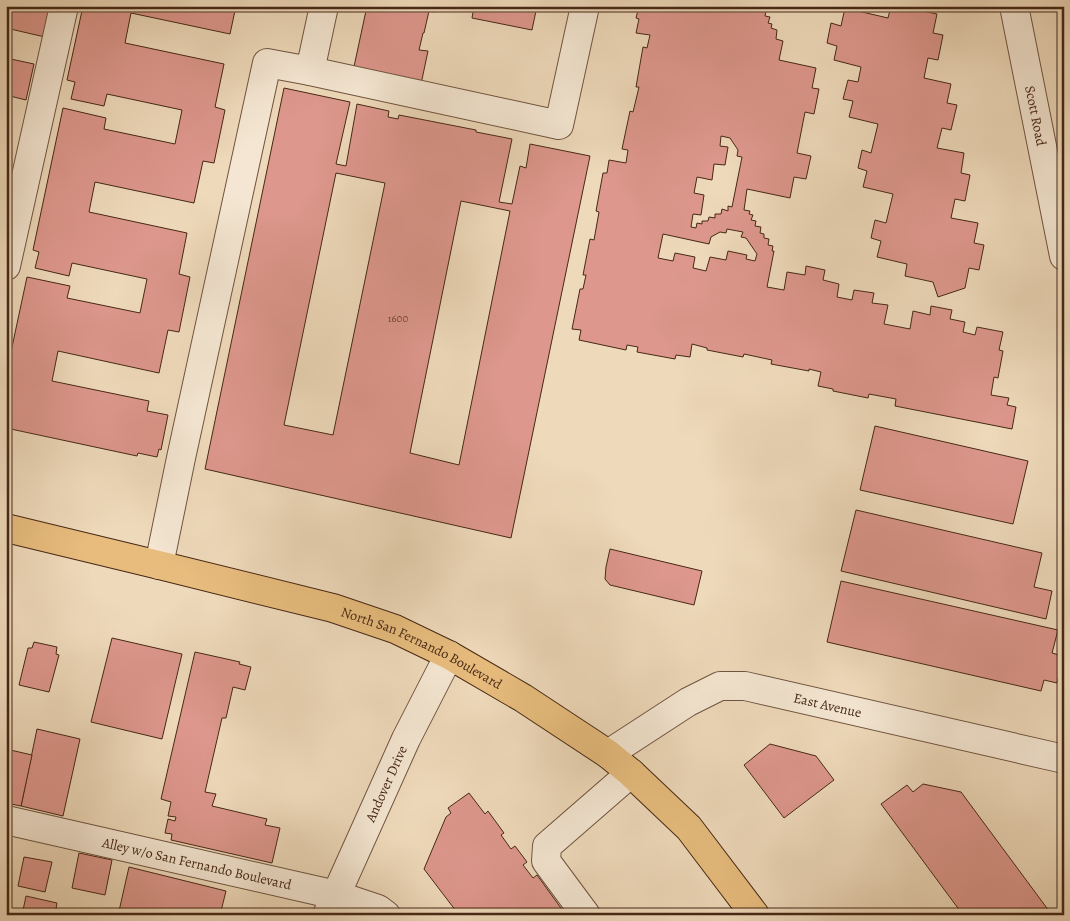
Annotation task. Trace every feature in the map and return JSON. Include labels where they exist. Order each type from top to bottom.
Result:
[{"type":"main road","name":"North San Fernando Boulevard","points":[[6,528],[333,608],[395,629],[449,655],[523,698],[608,754],[631,772],[689,828],[755,915]]},
{"type":"street","points":[[6,266],[64,6]]},
{"type":"street","points":[[310,71],[324,6]]},
{"type":"street","points":[[159,565],[267,63],[559,125],[585,6]]},
{"type":"street","name":"Scott Road","points":[[1014,6],[1053,143],[1064,256]]},
{"type":"street","name":"Andover Drive","points":[[331,905],[406,739],[449,655]]},
{"type":"street","name":"East Avenue","points":[[608,754],[688,702],[720,686],[745,686],[1064,759]]},
{"type":"street","points":[[586,915],[546,861],[547,846],[631,772]]},
{"type":"street","name":"Alley w/o San Fernando Boulevard","points":[[6,820],[331,905],[378,909],[386,915]]},
{"type":"building","points":[[6,6],[52,6],[45,37],[6,28]]},
{"type":"building","points":[[83,6],[236,6],[230,34],[131,13],[125,43],[224,64],[215,107],[225,110],[214,163],[203,161],[194,203],[95,182],[89,212],[187,233],[179,274],[190,277],[179,332],[168,330],[159,373],[58,351],[52,381],[149,401],[147,411],[168,415],[161,450],[159,449],[157,457],[138,453],[137,456],[6,428],[6,375],[27,277],[70,286],[67,298],[140,313],[147,279],[72,263],[69,276],[35,268],[39,252],[33,250],[63,108],[106,118],[104,129],[175,144],[182,110],[107,94],[104,106],[71,99],[75,82],[67,80]]},
{"type":"building","points":[[367,6],[436,6],[435,12],[429,11],[419,50],[428,51],[420,89],[352,76]]},
{"type":"building","points":[[474,6],[537,6],[532,30],[472,18]]},
{"type":"building","points":[[639,6],[761,6],[760,9],[766,11],[765,16],[770,17],[768,23],[772,24],[771,28],[777,30],[776,39],[783,41],[779,60],[816,68],[812,88],[819,89],[814,114],[805,112],[797,153],[811,156],[806,179],[794,177],[790,198],[747,189],[744,210],[750,211],[749,214],[753,215],[751,220],[756,221],[755,226],[761,227],[760,233],[764,234],[764,238],[769,239],[768,245],[773,246],[772,251],[774,251],[767,287],[784,290],[787,272],[805,275],[806,266],[825,270],[823,280],[839,284],[837,297],[852,300],[854,290],[874,293],[872,303],[888,305],[884,324],[910,329],[913,311],[930,315],[931,306],[952,310],[950,319],[965,322],[963,332],[975,335],[977,327],[1003,332],[999,350],[1003,351],[998,378],[994,377],[991,395],[1009,398],[1007,405],[1016,407],[1012,429],[895,406],[896,399],[869,394],[868,398],[833,391],[833,389],[818,386],[821,372],[771,364],[772,360],[744,354],[743,357],[707,350],[707,348],[692,344],[690,357],[676,355],[675,359],[637,352],[638,347],[627,345],[626,350],[579,340],[581,330],[572,329],[580,289],[583,289],[586,275],[583,275],[590,239],[594,240],[599,212],[596,211],[603,173],[607,173],[609,160],[626,163],[628,150],[622,149],[630,111],[633,112],[639,87],[636,87],[643,47],[647,48],[650,35],[636,33],[639,19],[636,18]],"holes":[[[721,136],[730,138],[738,150],[737,156],[742,157],[732,207],[728,206],[728,211],[722,209],[721,214],[715,214],[715,218],[709,217],[708,221],[702,221],[702,224],[697,223],[696,228],[691,227],[693,214],[701,215],[704,195],[694,193],[697,177],[712,180],[714,164],[725,165],[728,147],[720,146]],[[727,229],[743,232],[741,237],[746,238],[757,254],[755,261],[746,259],[747,255],[728,251],[726,260],[710,257],[706,271],[693,268],[695,257],[675,253],[673,261],[658,258],[663,234],[709,244],[711,237],[720,232],[726,233]]]},
{"type":"building","points":[[891,6],[937,14],[933,33],[943,35],[938,60],[928,58],[924,78],[951,84],[947,103],[957,105],[951,130],[942,128],[937,148],[964,153],[961,173],[970,175],[965,201],[955,199],[951,218],[978,223],[974,243],[984,245],[979,270],[969,268],[965,288],[938,297],[933,282],[905,276],[907,264],[877,257],[881,241],[871,238],[875,220],[886,223],[893,194],[863,187],[867,171],[858,168],[862,150],[871,153],[878,124],[849,117],[853,101],[843,99],[848,80],[858,82],[861,67],[834,60],[837,46],[827,43],[831,23],[841,26],[845,8],[888,18]]},
{"type":"building","points":[[6,58],[34,64],[26,100],[6,95]]},
{"type":"building","points":[[284,88],[350,102],[336,164],[346,166],[357,104],[389,111],[388,117],[398,119],[399,115],[512,139],[499,202],[512,204],[520,166],[526,168],[530,144],[590,156],[511,538],[205,469]],"holes":[[[336,173],[385,183],[333,435],[284,425]],[[461,201],[510,211],[459,465],[410,453]]]},
{"type":"building","points":[[875,426],[1028,461],[1013,524],[860,490]]},
{"type":"building","points":[[856,510],[1042,553],[1034,587],[1052,591],[1046,619],[841,571]]},
{"type":"building","points":[[610,549],[702,571],[694,605],[610,585],[605,579]]},
{"type":"building","points":[[841,581],[1058,630],[1052,653],[1063,656],[1057,683],[1044,680],[1041,691],[827,642]]},
{"type":"building","points":[[112,638],[182,654],[162,739],[91,722]]},
{"type":"building","points":[[34,642],[57,647],[56,654],[59,655],[49,692],[19,685],[28,648],[32,648]]},
{"type":"building","points":[[195,652],[240,662],[239,664],[251,667],[245,690],[233,687],[226,718],[222,718],[205,792],[216,794],[212,806],[267,819],[265,825],[280,828],[272,863],[171,840],[172,834],[165,833],[168,819],[175,821],[176,817],[168,816],[171,802],[161,799]]},
{"type":"building","points":[[37,729],[80,739],[63,816],[21,806]]},
{"type":"building","points":[[770,744],[816,756],[834,780],[784,818],[744,765]]},
{"type":"building","points":[[6,749],[32,755],[21,806],[6,803]]},
{"type":"building","points":[[923,784],[961,792],[1052,915],[963,915],[881,804],[907,785],[913,792]]},
{"type":"building","points":[[469,793],[485,814],[488,811],[504,833],[501,835],[511,849],[515,846],[527,862],[523,865],[533,878],[537,875],[566,915],[459,915],[424,869],[446,817],[451,813],[448,808]]},
{"type":"building","points":[[79,853],[112,860],[105,895],[72,888]]},
{"type":"building","points":[[24,857],[52,862],[45,892],[18,886]]},
{"type":"building","points":[[129,867],[226,891],[220,915],[107,915],[109,909],[119,911]]},
{"type":"building","points":[[26,896],[57,903],[56,909],[71,913],[71,915],[22,915]]}]
